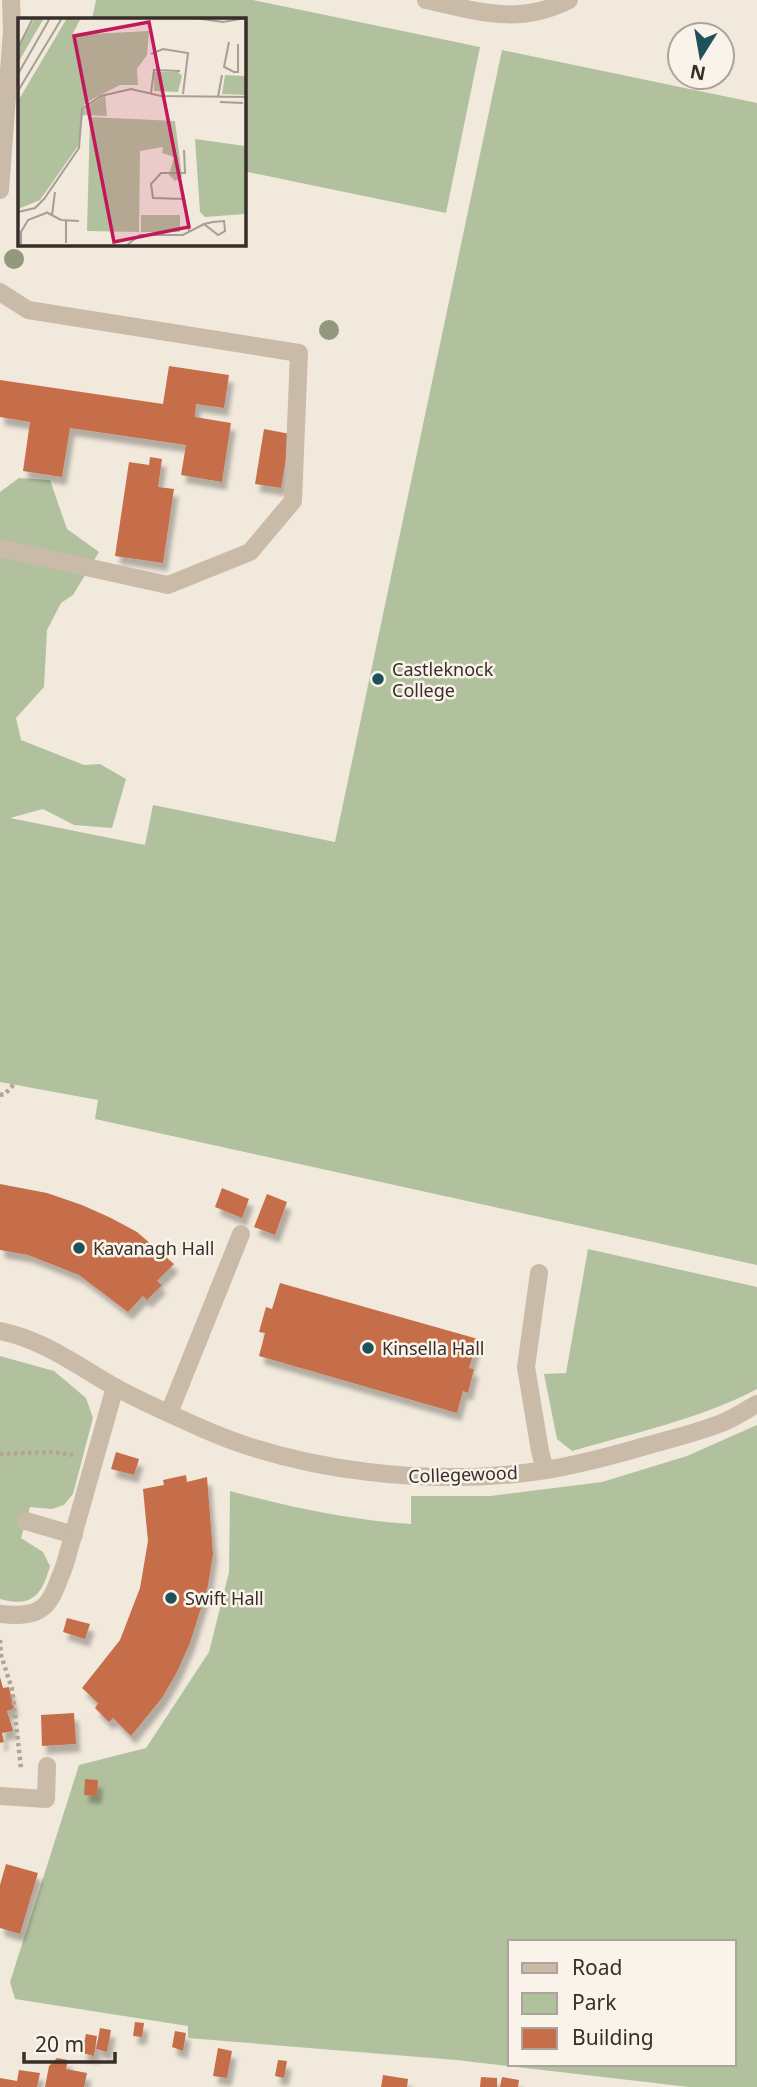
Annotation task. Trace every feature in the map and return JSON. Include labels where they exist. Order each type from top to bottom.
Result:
[{"type":"street","points":[[0,190],[12,31],[10,0]]},
{"type":"street","points":[[426,0],[498,16],[551,9],[569,0]]},
{"type":"street","points":[[0,292],[28,310],[299,353],[293,501],[250,552],[168,585],[0,548]]},
{"type":"street","points":[[169,1413],[241,1234]]},
{"type":"street","points":[[538,1273],[526,1367],[528,1392],[545,1470]]},
{"type":"street","name":"Collegewood","points":[[0,1331],[20,1335],[60,1353],[115,1387],[169,1413],[259,1450],[310,1462],[393,1475],[472,1477],[545,1470],[612,1456],[674,1438],[725,1422],[757,1404]]},
{"type":"street","points":[[0,1614],[30,1614],[47,1606],[65,1564],[115,1387]]},
{"type":"street","points":[[26,1521],[74,1535]]},
{"type":"street","points":[[0,1796],[46,1799],[47,1766]]},
{"type":"path","points":[[0,1095],[5,1094],[16,1082]]},
{"type":"path","points":[[0,1454],[53,1452],[95,1458]]},
{"type":"path","points":[[0,1640],[1,1656],[12,1689],[20,1750],[22,1797]]},
{"type":"green space","points":[[96,0],[253,0],[480,47],[446,213],[245,171],[245,18],[92,18]]},
{"type":"green space","name":"Castleknock College","points":[[502,50],[666,84],[666,91],[699,91],[757,103],[757,1265],[95,1119],[98,1100],[0,1082],[0,492],[19,478],[50,480],[67,529],[99,552],[73,595],[61,603],[47,630],[44,687],[16,718],[21,740],[84,765],[100,764],[126,779],[112,828],[74,825],[43,809],[10,818],[145,845],[153,805],[335,842]]},
{"type":"green space","points":[[588,1249],[757,1287],[757,1389],[690,1417],[572,1451],[557,1439],[544,1374],[566,1373]]},
{"type":"green space","points":[[0,1356],[54,1371],[86,1398],[93,1418],[73,1494],[64,1505],[52,1509],[30,1507],[21,1538],[43,1552],[50,1566],[39,1592],[20,1602],[0,1599]]},
{"type":"green space","points":[[757,1425],[757,2087],[689,2087],[456,2060],[188,2038],[188,2026],[15,1999],[10,1982],[79,1765],[146,1748],[209,1652],[229,1572],[230,1491],[320,1512],[411,1524],[411,1496],[490,1496],[602,1482],[687,1456]]},
{"type":"building","points":[[169,366],[229,375],[224,408],[196,404],[195,417],[231,423],[222,482],[181,475],[186,445],[70,428],[62,477],[23,471],[30,422],[0,417],[0,380],[163,404]]},
{"type":"building","points":[[264,429],[290,434],[281,488],[255,484]]},
{"type":"building","points":[[150,457],[162,459],[158,487],[174,489],[163,563],[115,556],[129,462],[149,465]]},
{"type":"building","name":"Kavanagh Hall","points":[[0,1184],[47,1193],[111,1218],[137,1232],[174,1264],[157,1281],[162,1285],[147,1300],[143,1296],[128,1312],[79,1275],[28,1255],[0,1250]]},
{"type":"building","points":[[222,1188],[249,1199],[242,1218],[215,1207]]},
{"type":"building","points":[[267,1194],[287,1202],[275,1235],[254,1227]]},
{"type":"building","name":"Kinsella Hall","points":[[280,1283],[478,1339],[469,1368],[474,1369],[468,1393],[463,1391],[457,1413],[259,1356],[265,1333],[259,1332],[266,1307],[272,1309]]},
{"type":"building","points":[[116,1452],[139,1459],[134,1475],[111,1469]]},
{"type":"building","name":"Swift Hall","points":[[186,1475],[187,1482],[207,1477],[213,1554],[208,1586],[190,1643],[177,1672],[162,1698],[131,1736],[113,1718],[109,1722],[95,1708],[98,1703],[82,1688],[120,1640],[140,1588],[148,1541],[143,1489],[164,1485],[163,1480]]},
{"type":"building","points":[[67,1618],[90,1624],[85,1639],[63,1632]]},
{"type":"building","points":[[0,1677],[3,1688],[9,1687],[14,1709],[7,1711],[13,1731],[2,1733],[4,1742],[0,1743]]},
{"type":"building","points":[[74,1713],[76,1744],[42,1746],[41,1715]]},
{"type":"building","points":[[85,1779],[98,1780],[97,1796],[84,1795]]},
{"type":"building","points":[[6,1864],[38,1873],[20,1934],[0,1928],[0,1885]]},
{"type":"building","points":[[135,2022],[144,2023],[142,2037],[133,2036]]},
{"type":"building","points":[[100,2028],[111,2030],[107,2052],[96,2049]]},
{"type":"building","points":[[175,2031],[186,2033],[183,2051],[172,2047]]},
{"type":"building","points":[[86,2034],[97,2036],[94,2056],[82,2053]]},
{"type":"building","points":[[218,2048],[232,2051],[227,2078],[213,2076]]},
{"type":"building","points":[[57,2058],[68,2060],[66,2069],[87,2073],[84,2087],[45,2087],[49,2066]]},
{"type":"building","points":[[278,2060],[287,2061],[284,2078],[275,2076]]},
{"type":"building","points":[[19,2070],[40,2073],[37,2087],[0,2087],[0,2078],[17,2081]]},
{"type":"building","points":[[383,2075],[408,2079],[407,2087],[381,2087]]},
{"type":"building","points":[[481,2077],[497,2078],[497,2087],[480,2087]]},
{"type":"building","points":[[502,2077],[519,2080],[518,2087],[500,2087]]},
{"type":"place","name":"Castleknock College","points":[[378,679]]},
{"type":"place","name":"Kavanagh Hall","points":[[79,1248]]},
{"type":"place","name":"Kinsella Hall","points":[[368,1348]]},
{"type":"place","name":"Swift Hall","points":[[171,1598]]}]
